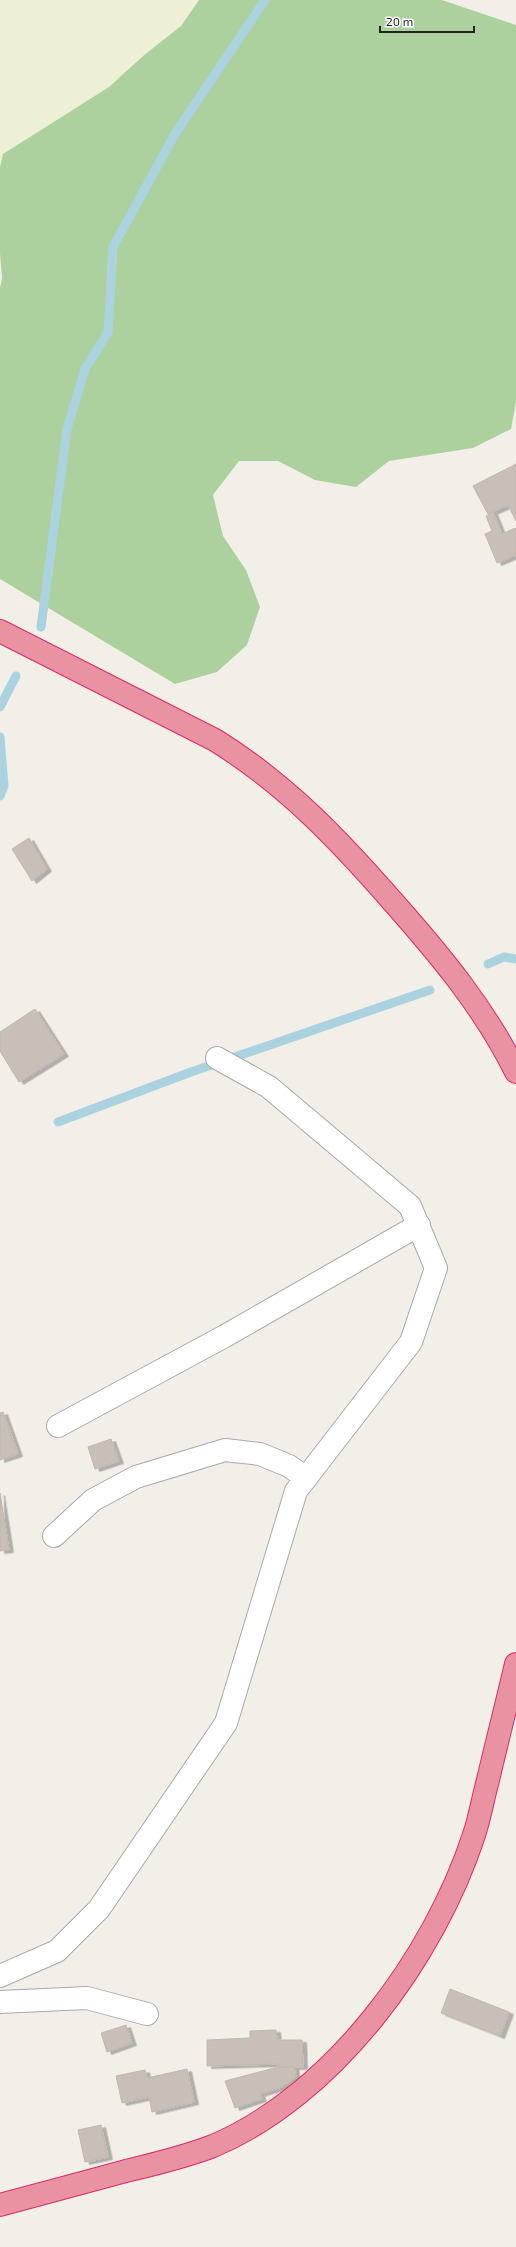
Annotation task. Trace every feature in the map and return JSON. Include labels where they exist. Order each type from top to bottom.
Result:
[{"type":"highway","points":[[0,631],[215,740],[247,760],[285,790],[333,834],[430,944],[455,975],[482,1013],[516,1072]]},
{"type":"highway","points":[[0,2205],[171,2160],[213,2146],[259,2121],[294,2096],[325,2070],[356,2038],[394,1992],[426,1940],[455,1885],[474,1834],[516,1664]]},
{"type":"street","points":[[0,1976],[56,1951],[99,1909],[226,1723],[296,1491],[411,1342],[436,1268],[410,1206],[269,1087],[217,1058]]},
{"type":"street","points":[[58,1426],[225,1336],[418,1225]]},
{"type":"street","points":[[54,1536],[93,1500],[136,1476],[225,1450],[260,1454],[289,1466],[306,1478]]},
{"type":"street","points":[[0,2002],[87,1998],[147,2014]]},
{"type":"green space","points":[[0,0],[199,0],[181,26],[143,56],[109,87],[3,154],[0,167]]},
{"type":"green space","points":[[199,0],[442,0],[516,25],[516,402],[511,429],[473,448],[389,461],[356,487],[315,480],[278,461],[239,461],[213,495],[223,536],[246,570],[260,607],[247,645],[217,672],[175,684],[0,579],[0,288],[2,278],[0,253],[0,167],[3,154],[109,87],[143,56],[181,26]]},
{"type":"building","points":[[516,464],[516,521],[508,505],[488,514],[473,486]]},
{"type":"building","points":[[493,512],[502,534],[515,528],[516,529],[516,555],[497,563],[485,534],[492,531],[486,516]]},
{"type":"building","points":[[29,838],[47,869],[32,881],[12,849]]},
{"type":"building","points":[[35,1009],[64,1054],[19,1082],[0,1051],[0,1032]]},
{"type":"building","points":[[3,1412],[18,1454],[0,1460],[0,1413]]},
{"type":"building","points":[[111,1439],[119,1461],[95,1469],[88,1447]]},
{"type":"building","points":[[0,1493],[9,1550],[0,1551]]},
{"type":"building","points":[[450,1989],[509,2012],[500,2036],[441,2013]]},
{"type":"building","points":[[126,2025],[132,2043],[107,2052],[101,2033]]},
{"type":"building","points":[[276,2030],[277,2040],[302,2040],[303,2067],[278,2067],[278,2064],[207,2066],[207,2040],[250,2038],[250,2031]]},
{"type":"building","points":[[278,2067],[294,2067],[296,2077],[282,2087],[260,2094],[262,2099],[235,2108],[225,2081]]},
{"type":"building","points":[[187,2069],[194,2102],[152,2112],[149,2097],[122,2103],[116,2076],[145,2070],[147,2078]]},
{"type":"building","points":[[101,2125],[108,2157],[85,2162],[78,2130]]},
{"type":"waterway","points":[[41,627],[67,429],[85,369],[108,332],[113,247],[175,134],[265,0]]},
{"type":"waterway","points":[[0,707],[16,676]]},
{"type":"waterway","points":[[0,737],[4,786],[0,796]]},
{"type":"waterway","points":[[488,964],[504,957],[516,959]]},
{"type":"waterway","points":[[58,1122],[191,1072],[430,990]]}]
